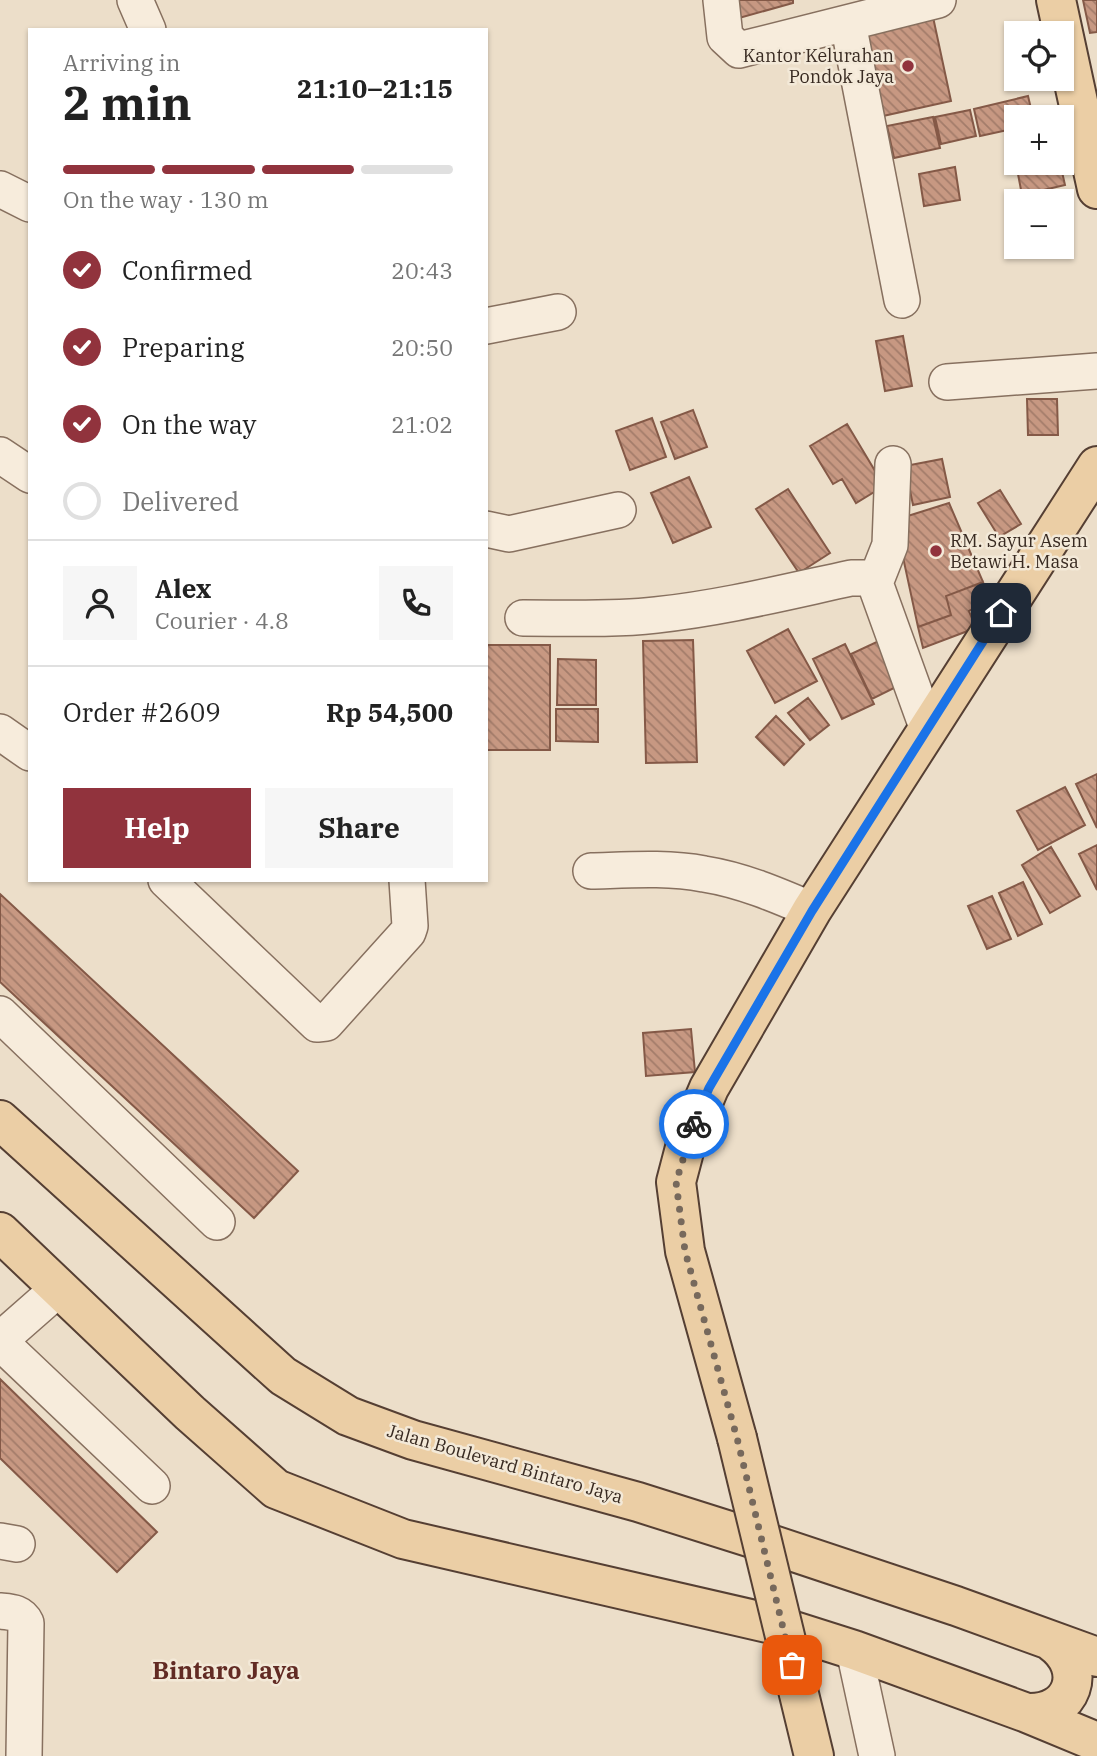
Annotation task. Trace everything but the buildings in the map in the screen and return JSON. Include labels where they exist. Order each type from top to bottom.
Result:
[{"type":"main road","points":[[1056,0],[1097,189]]},
{"type":"main road","points":[[814,1756],[737,1438],[685,1251],[676,1182],[687,1140],[709,1088],[812,911],[1097,466]]},
{"type":"main road","name":"Jalan Boulevard Bintaro Jaya","points":[[0,1120],[283,1376],[348,1416],[413,1440],[638,1502],[755,1539],[1097,1657]]},
{"type":"main road","points":[[0,1232],[190,1413],[276,1489],[403,1539],[720,1611],[854,1650],[1027,1713],[1097,1742]]},
{"type":"main road","points":[[1027,1713],[1038,1713],[1058,1706],[1071,1688],[1072,1667],[1061,1648],[1052,1642]]},
{"type":"street","points":[[135,0],[147,28]]},
{"type":"street","points":[[721,0],[725,37],[739,50],[938,0]]},
{"type":"street","points":[[848,23],[902,300]]},
{"type":"street","points":[[0,189],[28,203]]},
{"type":"street","points":[[488,326],[558,312]]},
{"type":"street","points":[[947,382],[1097,372]]},
{"type":"street","points":[[0,455],[28,474]]},
{"type":"street","points":[[875,583],[890,545],[893,464]]},
{"type":"street","points":[[488,529],[509,534],[618,510]]},
{"type":"street","points":[[523,618],[607,619],[657,615],[749,600],[857,577],[867,578],[875,583],[928,727]]},
{"type":"street","points":[[0,732],[28,752]]},
{"type":"street","points":[[590,870],[659,870],[704,874],[750,885],[812,911]]},
{"type":"street","points":[[168,882],[317,1024],[326,1023],[408,932],[410,926],[407,882]]},
{"type":"street","points":[[0,1014],[217,1222]]},
{"type":"street","points":[[0,1320],[53,1285]]},
{"type":"street","points":[[53,1285],[0,1341],[152,1486]]},
{"type":"street","points":[[0,1611],[17,1613],[26,1623],[24,1756]]},
{"type":"street","points":[[854,1650],[877,1756]]},
{"type":"way so far","points":[[694,1124],[676,1182],[685,1251],[737,1438],[792,1665]]},
{"type":"place","name":"Kantor Kelurahan Pondok Jaya","points":[[908,66]]},
{"type":"place","name":"RM. Sayur Asem Betawi H. Masa","points":[[936,551]]},
{"type":"district","name":"Bintaro Jaya","points":[[226,1671]]},
{"type":"route","points":[[694,1124],[709,1088],[812,911],[1001,613]]}]
